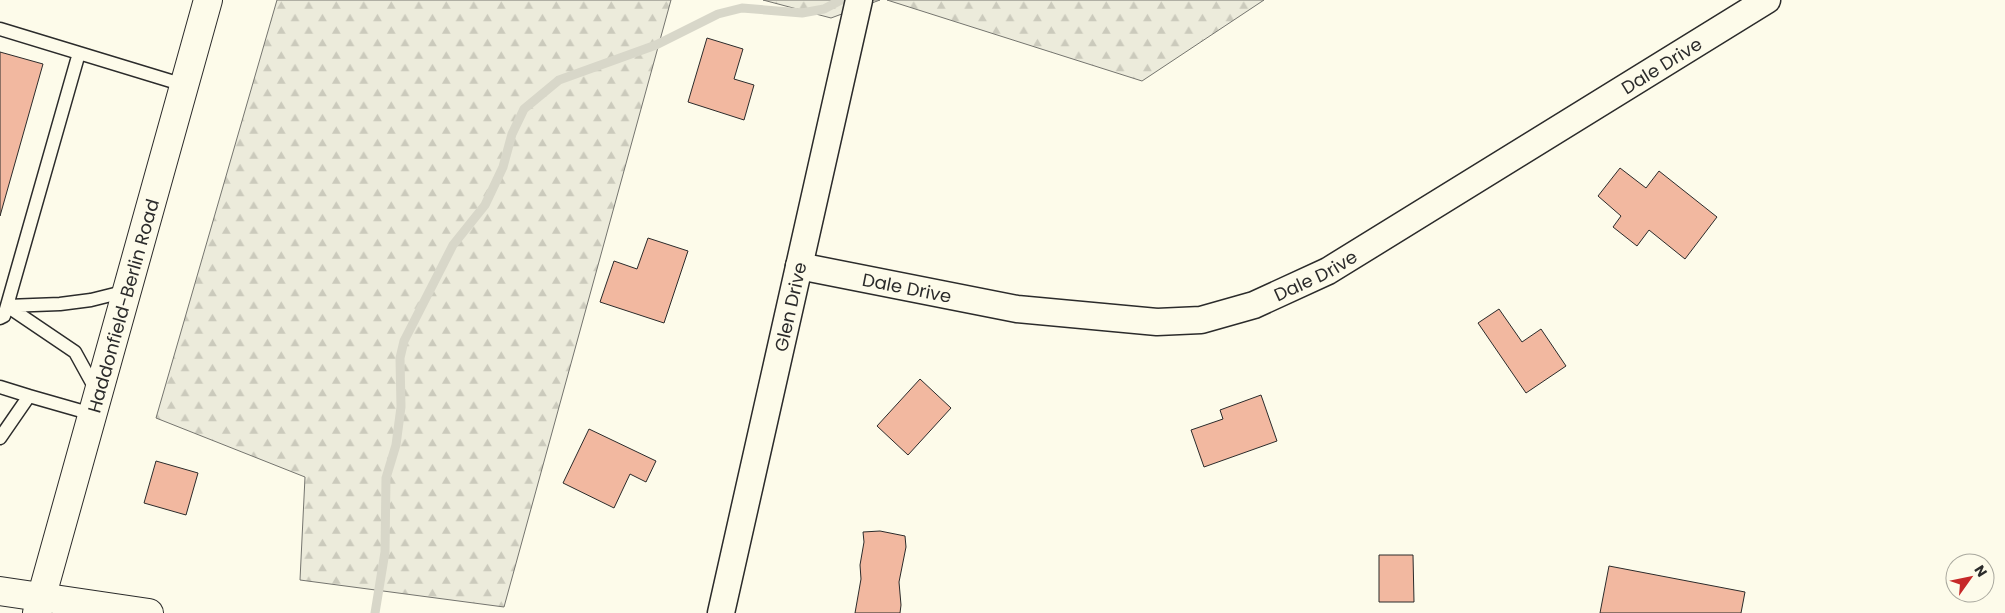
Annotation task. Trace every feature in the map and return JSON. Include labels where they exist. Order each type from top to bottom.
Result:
[{"type":"main road","name":"Haddonfield-Berlin Road","points":[[39,605],[208,0]]},
{"type":"main road","points":[[0,591],[39,605],[149,613]]},
{"type":"street","name":"Glen Drive","points":[[722,613],[859,0]]},
{"type":"street","name":"Dale Drive","points":[[799,266],[1016,309],[1157,322],[1201,320],[1254,306],[1328,271],[1767,0]]},
{"type":"lane","points":[[0,28],[184,85]]},
{"type":"lane","points":[[0,318],[4,316],[7,306],[79,53]]},
{"type":"lane","points":[[7,306],[60,304],[92,300],[127,291]]},
{"type":"lane","points":[[0,387],[29,396],[95,404],[75,352],[7,306]]},
{"type":"lane","points":[[0,438],[29,396]]},
{"type":"green space","points":[[277,0],[671,0],[504,607],[300,580],[305,477],[156,418]]},
{"type":"green space","points":[[763,0],[880,0],[831,18]]},
{"type":"green space","points":[[887,0],[1264,0],[1142,81]]},
{"type":"building","points":[[707,38],[743,49],[734,79],[754,85],[744,120],[688,102]]},
{"type":"building","points":[[0,52],[43,64],[0,216]]},
{"type":"building","points":[[1620,168],[1646,188],[1659,171],[1717,217],[1685,259],[1649,230],[1637,246],[1613,227],[1621,216],[1598,196]]},
{"type":"building","points":[[648,238],[688,251],[664,323],[600,302],[614,261],[637,269]]},
{"type":"building","points":[[1499,309],[1522,342],[1541,329],[1566,366],[1526,393],[1478,323]]},
{"type":"building","points":[[920,379],[951,408],[908,455],[877,426]]},
{"type":"building","points":[[1261,395],[1277,441],[1204,467],[1191,430],[1223,419],[1220,410]]},
{"type":"building","points":[[589,429],[656,461],[646,482],[630,474],[614,508],[563,483]]},
{"type":"building","points":[[156,461],[198,473],[186,515],[144,503]]},
{"type":"building","points":[[880,531],[905,536],[906,547],[899,582],[900,613],[855,613],[861,579],[860,565],[864,542],[863,532]]},
{"type":"building","points":[[1379,555],[1413,555],[1414,602],[1379,602]]},
{"type":"building","points":[[1609,566],[1745,592],[1741,613],[1600,613]]},
{"type":"waterway","points":[[375,613],[385,552],[386,478],[396,445],[401,407],[400,358],[404,341],[453,245],[485,205],[503,167],[512,134],[524,109],[559,80],[656,45],[718,14],[742,8],[802,13],[824,9],[841,0]]}]
